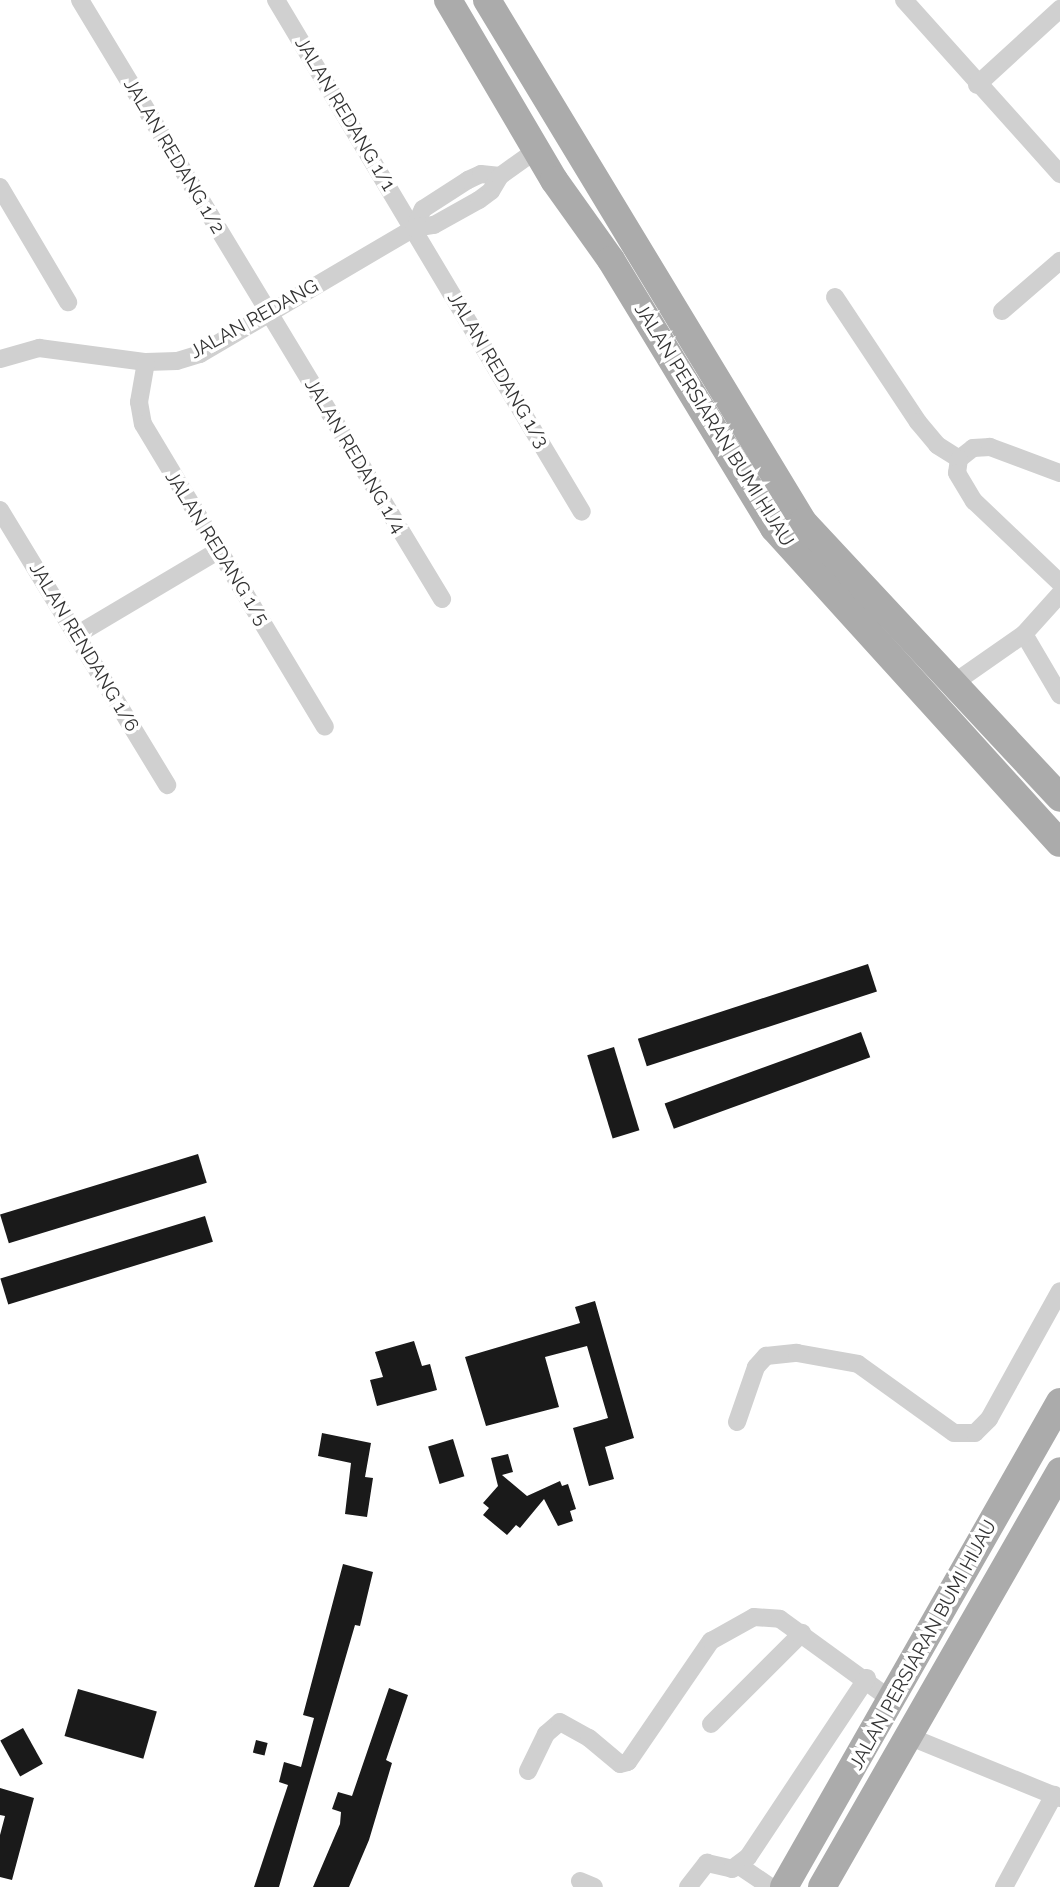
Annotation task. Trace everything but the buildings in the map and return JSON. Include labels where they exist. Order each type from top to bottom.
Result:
[{"type":"main road","name":"JALAN PERSIARAN BUMI HIJAU","points":[[448,0],[535,150],[611,260],[774,528],[1060,843]]},
{"type":"main road","name":"JALAN PERSIARAN BUMI HIJAU","points":[[487,0],[803,522],[951,685],[1060,798]]},
{"type":"main road","points":[[517,49],[552,133],[535,150]]},
{"type":"main road","points":[[535,150],[552,146],[565,151],[607,201]]},
{"type":"main road","name":"JALAN PERSIARAN BUMI HIJAU","points":[[784,1887],[893,1701],[1060,1402]]},
{"type":"main road","name":"JALAN PERSIARAN BUMI HIJAU","points":[[822,1887],[1060,1471]]},
{"type":"street","name":"JALAN REDANG 1/2","points":[[80,0],[268,313]]},
{"type":"street","name":"JALAN REDANG 1/1","points":[[276,0],[414,228]]},
{"type":"street","points":[[904,0],[977,85],[1060,174]]},
{"type":"street","points":[[977,85],[1060,9]]},
{"type":"street","name":"JALAN REDANG","points":[[0,359],[39,348],[146,362],[177,361],[201,354],[414,228],[423,209],[468,180],[481,174],[500,176],[535,150]]},
{"type":"street","points":[[0,187],[68,302]]},
{"type":"street","name":"JALAN REDANG 1/3","points":[[414,228],[582,512]]},
{"type":"street","points":[[1002,311],[1060,261]]},
{"type":"street","points":[[835,297],[918,422],[937,445],[959,459]]},
{"type":"street","name":"JALAN REDANG 1/4","points":[[268,313],[442,599]]},
{"type":"street","name":"JALAN REDANG 1/5","points":[[146,362],[139,402],[143,424],[325,727]]},
{"type":"street","points":[[1060,473],[990,447],[974,448],[959,459],[957,473],[974,501],[1060,583]]},
{"type":"street","name":"JALAN RENDANG 1/6","points":[[0,510],[78,634],[167,785]]},
{"type":"street","points":[[78,634],[218,551]]},
{"type":"street","points":[[951,685],[1024,634],[1060,594]]},
{"type":"street","points":[[1024,634],[1060,695]]},
{"type":"street","points":[[737,1422],[756,1367],[766,1356],[797,1353],[858,1364],[954,1433],[975,1433],[989,1419],[1060,1291]]},
{"type":"street","points":[[528,1771],[546,1734],[560,1722],[589,1738],[620,1764],[628,1762],[711,1641],[729,1627],[754,1617],[780,1619],[867,1678],[893,1701]]},
{"type":"street","points":[[711,1724],[802,1633]]},
{"type":"street","points":[[688,1887],[707,1863],[732,1869],[748,1857],[867,1678]]},
{"type":"street","points":[[908,1736],[1057,1797],[1004,1887]]},
{"type":"street","points":[[738,1865],[771,1887]]}]
